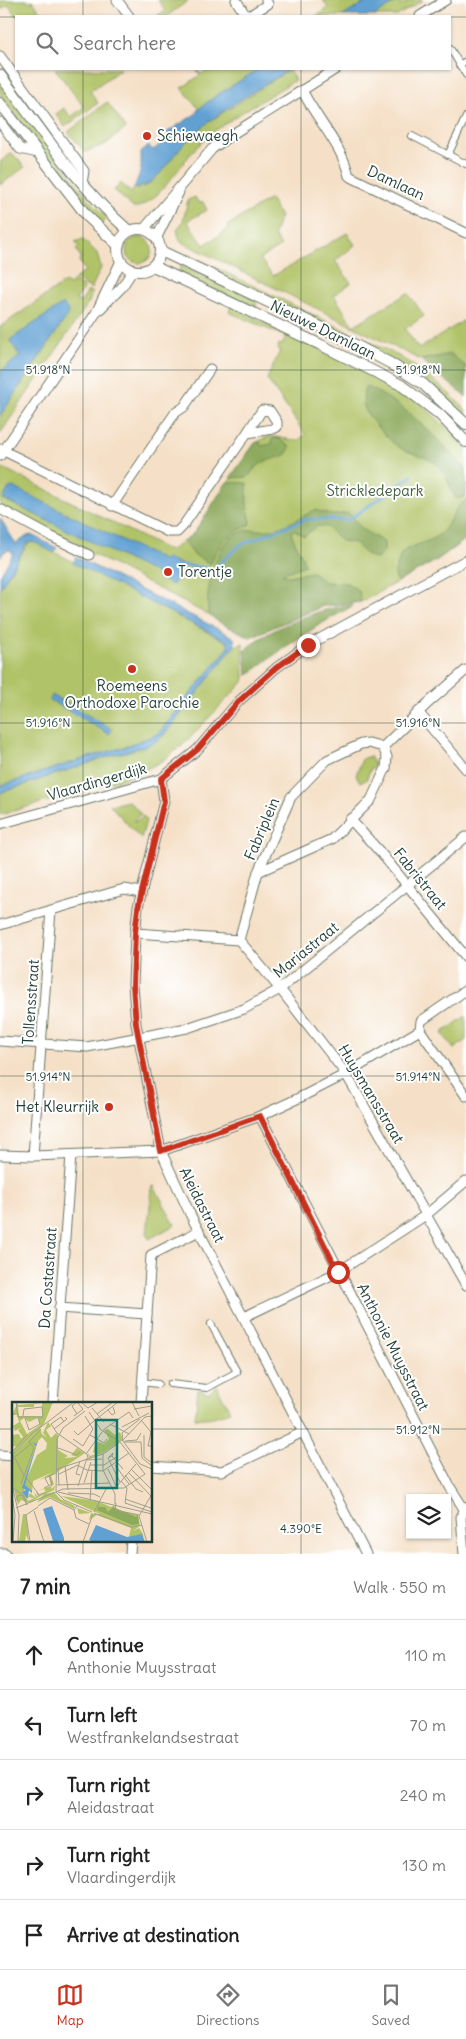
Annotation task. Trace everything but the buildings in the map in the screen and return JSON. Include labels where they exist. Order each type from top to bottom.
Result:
[{"type":"main road","points":[[0,1554],[5,1554]]},
{"type":"street","points":[[117,0],[128,15]]},
{"type":"street","points":[[236,0],[246,15]]},
{"type":"street","points":[[249,15],[268,4],[266,0]]},
{"type":"street","points":[[427,15],[446,0]]},
{"type":"street","points":[[451,50],[466,75]]},
{"type":"street","points":[[0,56],[84,171],[82,183]]},
{"type":"street","points":[[459,65],[466,61]]},
{"type":"street","points":[[144,229],[212,149],[334,70]]},
{"type":"street","points":[[0,74],[82,183],[102,206],[129,231]]},
{"type":"street","name":"Damlaan","points":[[302,90],[308,103],[346,163],[349,176],[466,233]]},
{"type":"street","points":[[0,103],[87,216],[118,245]]},
{"type":"street","points":[[448,154],[466,117]]},
{"type":"street","points":[[0,122],[20,149],[38,154]]},
{"type":"street","points":[[412,136],[466,164]]},
{"type":"street","points":[[121,261],[133,270],[144,271],[154,266],[161,251],[157,237],[182,185]]},
{"type":"street","points":[[157,237],[144,229],[136,228],[129,231],[120,240],[118,245],[121,261],[96,313],[1,452],[168,532],[177,532],[247,433]]},
{"type":"street","name":"Nieuwe Damlaan","points":[[161,251],[390,362],[423,384],[466,424]]},
{"type":"street","name":"Nieuwe Damlaan","points":[[154,266],[401,385],[432,409],[466,442]]},
{"type":"street","points":[[96,313],[122,287],[133,270]]},
{"type":"street","points":[[112,506],[175,412],[184,406],[210,369]]},
{"type":"street","points":[[0,509],[89,555]]},
{"type":"street","name":"Vlaardingerdijk","points":[[0,824],[161,779],[197,750],[238,702],[276,668],[308,645],[464,560]]},
{"type":"street","points":[[383,747],[418,712],[466,670]]},
{"type":"street","points":[[418,712],[466,769]]},
{"type":"street","name":"Fabriplein","points":[[369,743],[383,747],[387,757],[386,768],[370,800],[332,839],[258,872],[291,797],[327,760],[361,744],[369,743]]},
{"type":"street","name":"Aleidastraat","points":[[161,779],[164,801],[142,892],[135,933],[133,985],[138,1037],[161,1151],[171,1176],[366,1554]]},
{"type":"street","name":"Fabristraat","points":[[350,819],[464,952]]},
{"type":"street","name":"Mariastraat","points":[[0,1041],[87,1047],[187,1028],[244,1009],[272,996],[466,837]]},
{"type":"street","points":[[135,933],[239,940],[258,872]]},
{"type":"street","points":[[0,925],[124,889],[142,892]]},
{"type":"street","name":"Tollensstraat","points":[[33,1156],[52,910]]},
{"type":"street","name":"Huysmansstraat","points":[[239,940],[346,1074],[466,1285]]},
{"type":"street","points":[[466,990],[421,1021],[420,1030],[466,1096]]},
{"type":"street","points":[[0,1155],[33,1156],[161,1151],[260,1116],[346,1074],[420,1030]]},
{"type":"street","name":"Anthonie Muysstraat","points":[[260,1116],[445,1479],[465,1508]]},
{"type":"street","name":"Da Costastraat","points":[[53,1402],[71,1155]]},
{"type":"street","points":[[244,1317],[338,1272],[426,1215],[466,1181]]},
{"type":"street","points":[[141,1402],[151,1255],[199,1231]]},
{"type":"street","points":[[60,1308],[147,1314]]},
{"type":"street","points":[[170,1384],[207,1388],[237,1372],[211,1324]]},
{"type":"street","points":[[142,1382],[158,1384]]},
{"type":"street","points":[[152,1466],[222,1471],[303,1432]]},
{"type":"street","points":[[464,1554],[461,1517],[465,1508]]},
{"type":"green space","points":[[1,0],[26,0],[31,3],[32,0],[43,15],[16,15],[8,5],[0,10]]},
{"type":"green space","points":[[158,0],[189,0],[168,15],[158,15],[165,10]]},
{"type":"green space","points":[[323,0],[342,0],[345,3],[350,0],[369,0],[345,15],[318,15],[328,8]]},
{"type":"green space","points":[[423,0],[399,15],[376,15],[398,1],[401,5],[408,1]]},
{"type":"green space","points":[[56,70],[120,70],[90,91],[98,103],[65,127],[56,114],[64,108],[71,117],[84,107]]},
{"type":"green space","points":[[197,70],[201,74],[208,70],[257,70],[217,95],[199,109],[182,88],[200,75]]},
{"type":"green space","points":[[289,70],[295,80],[216,130],[193,151],[166,185],[142,206],[133,208],[114,190],[121,183],[131,193],[134,188],[147,186],[174,153],[204,125]]},
{"type":"green space","points":[[0,83],[88,198],[108,218],[103,223],[81,201],[0,94]]},
{"type":"green space","points":[[107,102],[126,128],[106,144],[85,152],[68,132]]},
{"type":"green space","points":[[12,153],[25,167],[0,185],[0,162]]},
{"type":"green space","points":[[195,197],[199,203],[203,202],[207,210],[187,221],[204,245],[227,230],[228,225],[270,199],[280,216],[274,235],[281,246],[260,259],[273,276],[347,233],[355,245],[335,261],[351,283],[334,295],[353,326],[408,293],[424,316],[405,329],[419,349],[466,319],[466,367],[451,354],[421,360],[180,241],[177,230],[183,221],[188,200]]},
{"type":"green space","points":[[139,237],[148,241],[152,250],[148,259],[139,263],[130,259],[126,250],[130,241]]},
{"type":"green space","points":[[83,239],[97,253],[101,268],[91,289],[75,279],[85,271],[79,261],[81,257],[76,250],[79,247],[75,242]]},
{"type":"green space","points":[[187,254],[397,355],[450,394],[466,410],[466,417],[428,382],[403,365],[185,258]]},
{"type":"green space","points":[[181,266],[254,299],[257,303],[256,306],[251,306],[178,272]]},
{"type":"green space","points":[[73,281],[84,288],[76,300],[81,302],[88,291],[92,293],[89,302],[0,434],[0,416],[67,316],[63,304],[11,339],[10,341],[21,357],[0,372],[0,327],[65,282],[70,285]]},
{"type":"green space","name":"Strickledepark","points":[[231,306],[412,395],[466,446],[466,539],[437,560],[361,602],[323,606],[250,637],[0,505],[0,473],[3,468],[170,551],[194,533],[255,443],[270,436],[298,441],[305,434],[267,379],[280,351],[278,348],[279,344],[282,345],[286,337],[229,312]]},
{"type":"green space","points":[[451,354],[466,367],[466,397],[421,360]]},
{"type":"green space","points":[[366,386],[408,413],[432,434],[466,469],[466,496],[458,499],[454,496],[444,472],[438,465],[402,449],[371,419],[364,406],[363,398]]},
{"type":"green space","points":[[278,438],[290,447],[286,455],[263,462],[248,477],[230,478],[255,443],[260,442],[261,446],[272,444],[272,439]]},
{"type":"green space","points":[[227,482],[247,483],[247,505],[251,522],[249,526],[225,540],[217,550],[211,564],[194,555],[184,541],[194,533]]},
{"type":"green space","points":[[466,501],[466,539],[437,560],[398,582],[396,581],[395,573],[401,553],[440,534],[458,507]]},
{"type":"green space","points":[[315,510],[332,515],[349,513],[363,530],[384,542],[384,551],[377,559],[362,551],[355,543],[341,541],[327,527],[318,526],[304,536],[295,530],[291,532],[305,565],[282,574],[287,576],[313,572],[324,582],[347,583],[359,591],[361,602],[323,606],[250,637],[213,618],[208,609],[211,579],[220,550],[227,541],[244,531],[269,530],[281,527]]},
{"type":"green space","points":[[29,542],[37,543],[227,642],[229,647],[158,734],[121,748],[0,786],[0,588]]},
{"type":"green space","points":[[353,606],[285,647],[247,676],[245,650],[254,642],[310,615]]},
{"type":"green space","points":[[243,643],[244,681],[183,745],[162,761],[135,775],[0,815],[0,793],[113,755],[140,748],[163,736],[233,647]]},
{"type":"green space","points":[[370,756],[375,766],[371,768],[366,780],[360,782],[356,775],[362,759]]},
{"type":"green space","points":[[129,801],[141,814],[134,820],[135,822],[143,816],[146,820],[141,839],[110,805]]},
{"type":"green space","points":[[466,1016],[466,1040],[454,1049],[442,1033]]},
{"type":"green space","points":[[154,1186],[175,1225],[149,1239],[147,1234],[152,1187]]},
{"type":"green space","points":[[216,1385],[230,1411],[214,1417],[195,1418],[198,1389],[208,1393]]},
{"type":"water","points":[[369,0],[399,0],[376,15],[345,15]]},
{"type":"water","points":[[257,70],[288,70],[234,104],[208,123],[183,145],[151,182],[139,187],[139,189],[134,188],[141,170],[141,152],[149,146],[153,150],[169,138],[166,133],[197,113],[196,111],[217,95]]},
{"type":"water","points":[[63,304],[69,312],[67,316],[0,416],[0,372],[20,356],[10,341],[11,339]]},
{"type":"water","points":[[13,487],[163,560],[167,558],[183,565],[173,585],[157,578],[157,574],[3,499],[9,488]]},
{"type":"water","points":[[0,518],[16,544],[31,535],[57,548],[54,553],[34,542],[27,543],[0,588],[0,575],[13,554],[10,550],[5,551],[0,558]]},
{"type":"water","points":[[76,557],[222,631],[234,638],[235,645],[159,739],[147,746],[113,755],[0,793],[0,786],[121,748],[158,734],[229,647],[227,641],[73,563]]},
{"type":"water","points":[[52,695],[112,729],[109,734],[50,700]]},
{"type":"waterway","points":[[218,565],[240,545],[306,519],[348,520],[412,476]]},
{"type":"waterway","points":[[183,565],[207,568]]},
{"type":"place","name":"Schiewaegh","points":[[147,136]]},
{"type":"place","name":"Torentje","points":[[168,572]]},
{"type":"place","name":"Roemeens Orthodoxe Parochie","points":[[132,669]]},
{"type":"place","name":"Het Kleurrijk","points":[[109,1107]]},
{"type":"route","points":[[308,645],[262,680],[238,702],[197,750],[161,779],[164,801],[138,908],[133,985],[136,1024],[161,1151],[260,1116],[338,1272]]}]
